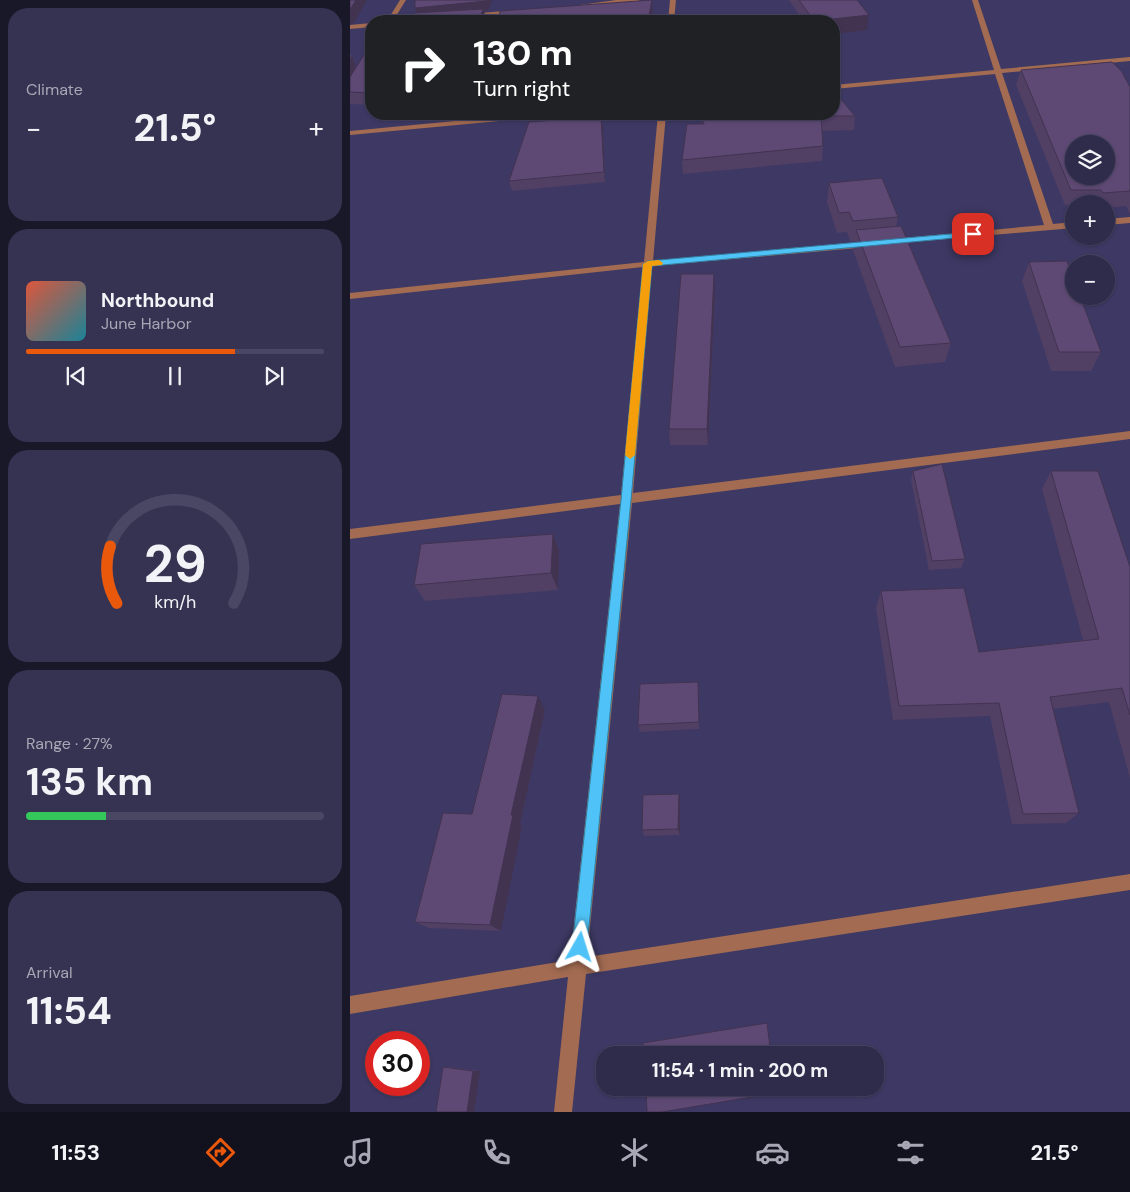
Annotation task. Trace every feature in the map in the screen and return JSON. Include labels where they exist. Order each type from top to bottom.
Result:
[{"type":"street","points":[[394,15],[403,0]]},
{"type":"street","points":[[570,6],[637,0]]},
{"type":"street","points":[[672,15],[673,0]]},
{"type":"street","points":[[975,0],[1049,227]]},
{"type":"street","points":[[484,15],[522,11]]},
{"type":"street","points":[[350,27],[365,26]]},
{"type":"street","points":[[840,86],[1130,59]]},
{"type":"street","points":[[350,133],[488,120]]},
{"type":"street","points":[[563,1112],[626,500],[661,120]]},
{"type":"street","points":[[1115,221],[1130,220]]},
{"type":"street","points":[[350,296],[648,264],[1065,226]]},
{"type":"street","points":[[350,534],[1129,438]]},
{"type":"street","points":[[350,1005],[578,967],[1130,882]]},
{"type":"building","points":[[350,0],[356,0],[350,10]]},
{"type":"building","points":[[415,0],[487,0],[415,8]]},
{"type":"building","points":[[652,0],[649,15],[500,15],[500,11]]},
{"type":"building","points":[[799,0],[857,0],[869,15],[840,18],[840,15],[810,15]]},
{"type":"building","points":[[483,9],[481,15],[414,15],[414,13]]},
{"type":"building","points":[[364,55],[365,93],[350,92],[350,77]]},
{"type":"building","points":[[1112,62],[1122,72],[1130,87],[1130,191],[1103,193],[1101,190],[1071,190],[1069,185],[1115,185],[1115,135],[1065,135],[1065,176],[1021,70]]},
{"type":"building","points":[[840,98],[855,116],[840,116]]},
{"type":"building","points":[[601,120],[604,172],[509,181],[529,122]]},
{"type":"building","points":[[703,120],[821,120],[823,146],[682,160],[687,124],[704,124]]},
{"type":"building","points":[[882,178],[898,217],[853,221],[849,212],[839,213],[829,183]]},
{"type":"building","points":[[901,226],[951,343],[900,347],[856,230]]},
{"type":"building","points":[[1065,261],[1065,305],[1083,305],[1101,352],[1059,352],[1029,262]]},
{"type":"building","points":[[681,274],[714,274],[707,429],[669,429]]},
{"type":"building","points":[[942,464],[965,559],[932,561],[913,471]]},
{"type":"building","points":[[1051,471],[1098,471],[1130,567],[1130,715],[1122,688],[1050,697],[1079,813],[1023,814],[999,703],[899,706],[881,591],[964,588],[979,652],[1099,639]]},
{"type":"building","points":[[553,534],[551,573],[414,585],[421,544]]},
{"type":"building","points":[[698,682],[699,722],[638,725],[640,684]]},
{"type":"building","points":[[502,694],[538,696],[511,815],[513,815],[490,925],[415,922],[443,813],[472,814]]},
{"type":"building","points":[[679,794],[678,829],[642,830],[643,795]]},
{"type":"building","points":[[767,1023],[770,1046],[643,1046],[643,1043]]},
{"type":"building","points":[[443,1067],[473,1071],[467,1112],[436,1112]]},
{"type":"building","points":[[646,1096],[758,1096],[662,1112],[647,1112]]},
{"type":"slow traffic","points":[[630,455],[648,264],[659,263]]},
{"type":"route","points":[[580,947],[648,264],[973,234]]}]
